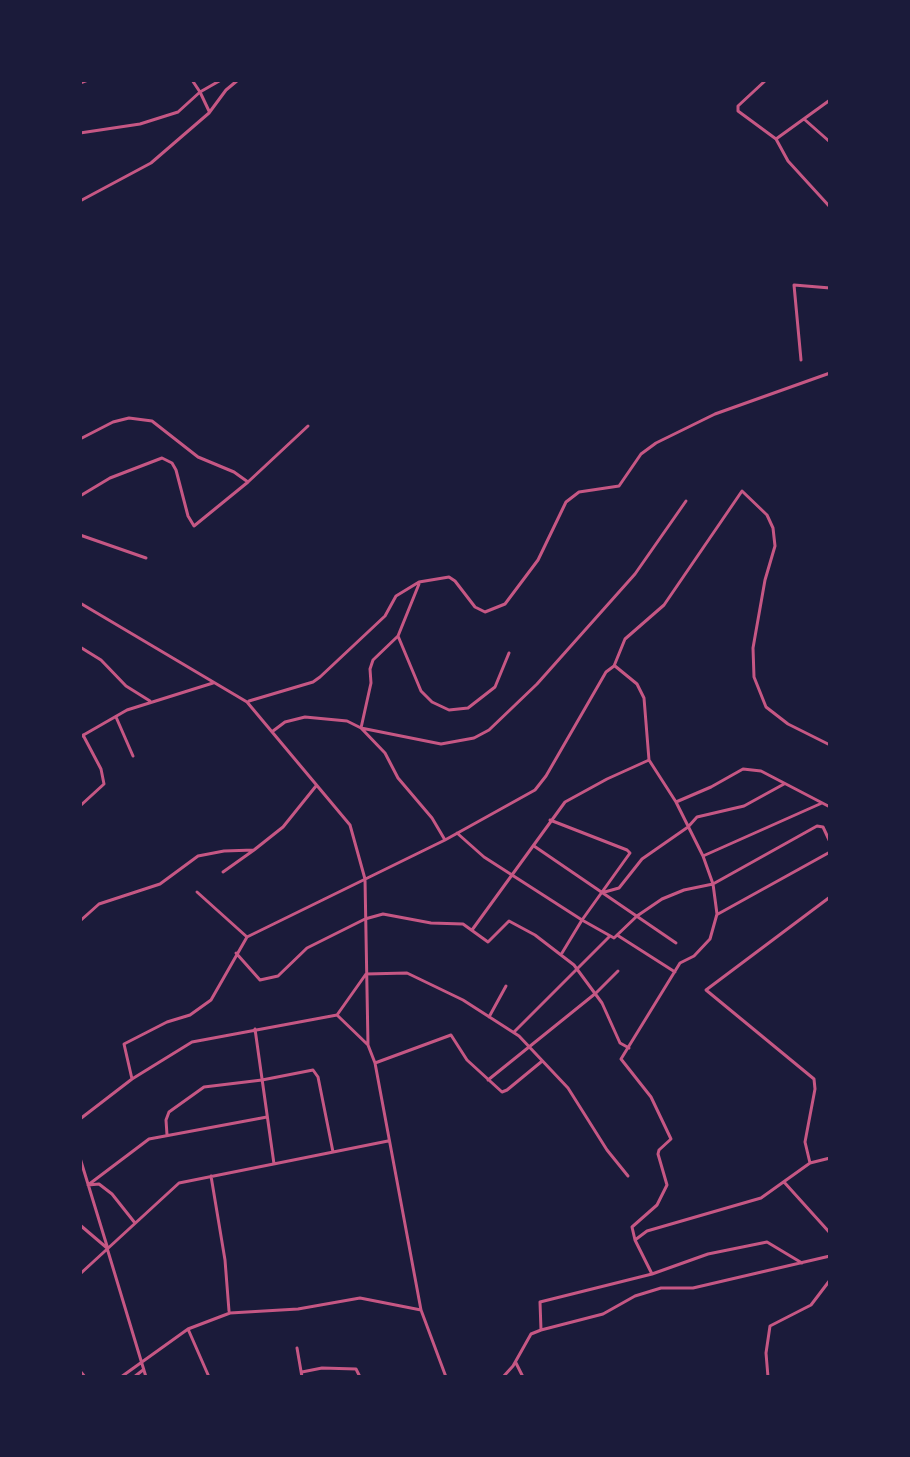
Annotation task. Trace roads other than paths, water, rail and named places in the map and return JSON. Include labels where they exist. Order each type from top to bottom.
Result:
[{"type":"street","points":[[80,83],[88,80]]},
{"type":"street","points":[[192,80],[209,113]]},
{"type":"street","points":[[80,133],[140,124],[178,112],[200,92],[221,80]]},
{"type":"street","points":[[80,201],[151,163],[209,113],[226,90],[238,80]]},
{"type":"street","points":[[766,80],[738,106],[738,111],[776,139],[788,161],[830,207]]},
{"type":"street","points":[[776,139],[830,100]]},
{"type":"street","points":[[804,119],[830,142]]},
{"type":"street","points":[[801,360],[794,285],[830,288]]},
{"type":"street","points":[[247,702],[313,682],[385,616],[396,596],[419,582],[449,577],[475,607],[485,612],[505,604],[538,560],[566,502],[579,492],[619,486],[641,454],[715,414],[804,385],[830,373]]},
{"type":"street","points":[[80,439],[113,422],[129,418],[152,421],[198,457],[234,472],[248,482]]},
{"type":"street","points":[[80,496],[110,478],[162,458],[172,463],[176,470],[188,516],[194,526],[248,482],[308,426]]},
{"type":"street","points":[[132,1079],[124,1044],[199,1010],[211,1000],[247,937],[445,840],[535,790],[606,672],[614,666],[625,639],[664,605],[742,491],[767,515],[773,528],[775,546],[765,580],[753,648],[754,677],[766,707],[788,724],[830,745]]},
{"type":"street","points":[[273,731],[285,722],[305,717],[347,721],[361,728],[441,744],[474,738],[489,730],[537,684],[635,574],[686,501]]},
{"type":"street","points":[[80,535],[146,558]]},
{"type":"street","points":[[361,728],[373,660],[398,636],[419,582]]},
{"type":"street","points":[[80,603],[247,702],[350,825],[365,879],[368,1045],[375,1063],[421,1310],[446,1377]]},
{"type":"street","points":[[398,636],[421,691],[432,702],[449,710],[468,708],[495,687],[509,653]]},
{"type":"street","points":[[80,647],[101,660],[126,686],[150,701]]},
{"type":"street","points":[[614,666],[637,684],[644,698],[649,760],[676,802],[703,856],[713,884],[717,914],[710,939],[694,956],[680,963],[621,1059],[651,1097],[671,1139],[658,1154],[667,1185],[657,1205],[632,1227],[652,1274]]},
{"type":"street","points":[[80,806],[104,784],[101,769],[82,736],[150,701],[213,682]]},
{"type":"street","points":[[116,717],[133,756]]},
{"type":"street","points":[[361,728],[385,753],[398,778],[432,818],[445,840]]},
{"type":"street","points":[[472,930],[565,802],[649,760]]},
{"type":"street","points":[[676,802],[743,769],[761,771],[830,807]]},
{"type":"street","points":[[601,893],[619,888],[642,859],[688,827],[697,817],[744,806],[784,784]]},
{"type":"street","points":[[223,872],[283,827],[316,786]]},
{"type":"street","points":[[703,856],[822,803]]},
{"type":"street","points":[[550,820],[630,853],[562,954]]},
{"type":"street","points":[[514,1032],[609,937],[617,935],[662,899],[684,890],[713,884],[817,826],[823,827],[830,842]]},
{"type":"street","points":[[457,833],[484,857],[609,937]]},
{"type":"street","points":[[534,846],[676,943]]},
{"type":"street","points":[[80,921],[99,904],[160,884],[198,856],[254,850]]},
{"type":"street","points":[[717,914],[830,852]]},
{"type":"street","points":[[197,892],[247,937]]},
{"type":"street","points":[[810,1163],[805,1142],[815,1089],[814,1079],[706,990],[830,897]]},
{"type":"street","points":[[236,952],[260,980],[278,976],[307,948],[365,919],[383,914],[431,923],[463,924],[488,942],[509,921],[562,954],[577,969],[596,993],[620,1043],[629,1048]]},
{"type":"street","points":[[617,935],[675,972]]},
{"type":"street","points":[[488,1080],[596,993],[618,971]]},
{"type":"street","points":[[366,974],[407,973],[463,1000],[514,1032],[568,1088],[607,1150],[628,1176]]},
{"type":"street","points":[[80,1119],[132,1079],[192,1042],[337,1015],[366,974]]},
{"type":"street","points":[[489,1017],[506,986]]},
{"type":"street","points":[[337,1015],[368,1045]]},
{"type":"street","points":[[255,1029],[274,1164]]},
{"type":"street","points":[[375,1063],[451,1035],[467,1060],[502,1092],[542,1062]]},
{"type":"street","points":[[167,1135],[169,1112],[204,1087],[262,1080],[306,1069],[317,1073],[333,1152]]},
{"type":"street","points":[[88,1185],[149,1139],[267,1117]]},
{"type":"street","points":[[80,1274],[179,1183],[388,1141]]},
{"type":"street","points":[[80,1158],[146,1377]]},
{"type":"street","points":[[635,1240],[647,1231],[761,1198],[810,1163],[830,1158]]},
{"type":"street","points":[[211,1176],[230,1313]]},
{"type":"street","points":[[784,1182],[830,1233]]},
{"type":"street","points":[[88,1185],[99,1184],[112,1194],[135,1223]]},
{"type":"street","points":[[80,1225],[107,1248]]},
{"type":"street","points":[[541,1330],[540,1302],[652,1274],[708,1254],[767,1242],[802,1263]]},
{"type":"street","points":[[503,1377],[516,1362],[531,1334],[541,1330],[603,1314],[635,1296],[661,1288],[693,1288],[830,1256]]},
{"type":"street","points":[[768,1377],[766,1353],[770,1326],[811,1305],[830,1280]]},
{"type":"street","points":[[121,1377],[188,1329],[230,1313],[298,1309],[360,1298],[421,1310]]},
{"type":"street","points":[[188,1329],[209,1377]]},
{"type":"street","points":[[297,1348],[302,1375],[322,1368],[356,1369],[360,1377]]},
{"type":"street","points":[[516,1362],[523,1377]]},
{"type":"street","points":[[134,1377],[143,1370]]},
{"type":"street","points":[[80,1371],[85,1377]]}]
